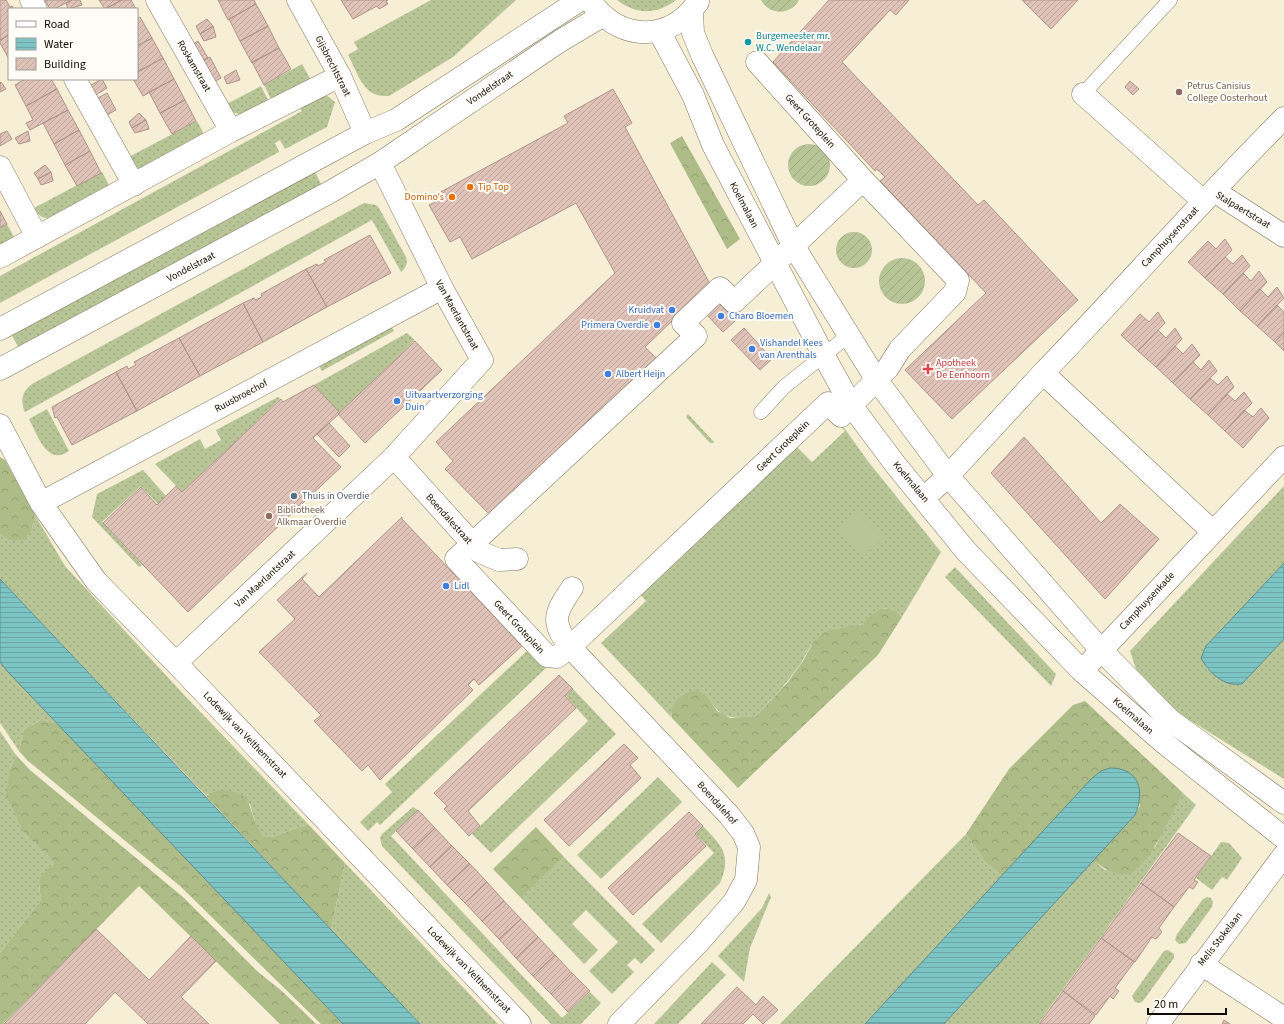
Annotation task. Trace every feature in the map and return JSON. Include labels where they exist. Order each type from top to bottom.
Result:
[{"type":"street","name":"Roskamstraat","points":[[157,0],[231,132]]},
{"type":"street","name":"Gijsbrechtstraat","points":[[298,0],[340,76],[365,133]]},
{"type":"street","points":[[0,329],[365,133],[396,120],[580,0]]},
{"type":"street","points":[[596,8],[616,25],[628,30],[640,32],[659,31],[676,25],[696,6]]},
{"type":"street","points":[[696,6],[693,33],[714,82],[793,245],[876,379],[948,476],[1101,650],[1170,720],[1284,803]]},
{"type":"street","name":"Vondelstraat","points":[[0,369],[330,192],[380,163],[560,41],[596,8]]},
{"type":"street","name":"Koelmalaan","points":[[659,31],[693,95],[713,145],[824,356],[851,405],[895,464],[966,551],[1082,671],[1163,742],[1284,838]]},
{"type":"street","name":"Geert Groteplein","points":[[758,62],[863,180],[958,280],[955,292],[900,349],[888,368],[841,416],[828,403],[570,647],[557,657],[547,656],[456,559],[696,336],[683,324],[720,288],[734,302],[776,264],[793,245],[863,180]]},
{"type":"street","points":[[0,258],[231,132],[340,76]]},
{"type":"street","points":[[76,80],[134,185]]},
{"type":"street","name":"Camphuysenstraat","points":[[1083,94],[1208,196]]},
{"type":"street","name":"Camphuysenstraat","points":[[924,498],[948,476],[1208,196],[1284,118]]},
{"type":"street","points":[[365,133],[380,163]]},
{"type":"street","name":"Van Maerlantstraat","points":[[176,663],[394,457],[482,360],[442,288],[380,163]]},
{"type":"street","points":[[0,167],[37,237]]},
{"type":"street","name":"Stalpaertstraat","points":[[1208,196],[1284,236]]},
{"type":"street","name":"Ruusbroechof","points":[[41,503],[442,288]]},
{"type":"street","points":[[1043,373],[1212,531],[1284,457]]},
{"type":"street","name":"Lodewijk van Velthemstraat","points":[[0,425],[41,503],[96,581],[520,1024]]},
{"type":"street","name":"Boendalestraat","points":[[394,457],[472,545],[480,552],[499,560],[517,559]]},
{"type":"street","name":"Camphuysenkade","points":[[1082,671],[1212,531]]},
{"type":"street","name":"Boendalehof","points":[[572,588],[560,605],[556,620],[559,633],[570,647],[729,815],[743,833],[749,847],[746,880],[734,902],[700,942],[619,1024]]},
{"type":"street","name":"Melis Stokelaan","points":[[1158,1024],[1201,964],[1284,855]]},
{"type":"street","points":[[1201,964],[1284,1018]]},
{"type":"lane","points":[[1083,94],[1170,0]]},
{"type":"lane","points":[[761,412],[784,387],[849,335]]},
{"type":"green space","points":[[431,0],[516,0],[453,57],[389,96],[380,96],[373,93],[363,84],[348,55],[358,49],[354,42]]},
{"type":"green space","points":[[617,0],[676,0],[669,5],[654,11],[639,11],[624,5]]},
{"type":"green space","points":[[761,0],[799,0],[790,9],[780,12],[769,9]]},
{"type":"green space","points":[[302,64],[312,82],[273,103],[264,85]]},
{"type":"green space","points":[[261,86],[270,104],[246,114],[230,111],[223,106]]},
{"type":"green space","points":[[326,95],[335,102],[327,127],[285,149],[280,140],[275,143],[279,152],[0,303],[0,276],[302,111],[298,104]]},
{"type":"green space","points":[[197,121],[206,138],[143,170],[135,167],[127,158]]},
{"type":"green space","points":[[682,136],[740,239],[727,249],[670,143]]},
{"type":"green space","points":[[805,144],[813,144],[821,147],[827,153],[830,165],[827,177],[821,183],[813,186],[805,186],[797,183],[791,177],[788,169],[788,161],[791,153],[797,147]]},
{"type":"green space","points":[[313,168],[323,188],[21,352],[10,332]]},
{"type":"green space","points":[[102,172],[109,185],[106,189],[49,219],[42,217],[32,209]]},
{"type":"green space","points":[[364,203],[376,205],[379,208],[406,257],[406,265],[401,272],[372,220],[25,412],[22,400],[23,396],[32,384]]},
{"type":"green space","points":[[7,224],[15,239],[0,249],[0,228]]},
{"type":"green space","points":[[854,232],[864,235],[869,240],[872,250],[869,260],[864,265],[854,268],[844,265],[839,260],[836,250],[839,240],[844,235]]},
{"type":"green space","points":[[907,258],[919,264],[924,272],[924,290],[919,298],[911,303],[897,304],[885,298],[880,290],[879,276],[885,264],[893,259]]},
{"type":"green space","points":[[391,326],[394,331],[322,371],[319,366]]},
{"type":"green space","points":[[407,333],[415,340],[340,413],[314,385]]},
{"type":"green space","points":[[278,397],[280,399],[182,492],[155,464],[200,439],[205,449],[221,440],[216,430]]},
{"type":"green space","points":[[47,409],[69,451],[61,455],[55,455],[44,447],[29,419]]},
{"type":"green space","points":[[688,414],[714,442],[713,443],[710,443],[686,417]]},
{"type":"green space","points":[[840,422],[867,460],[941,552],[902,617],[896,611],[891,609],[881,609],[859,626],[838,628],[821,636],[812,645],[787,682],[756,716],[728,716],[718,710],[708,697],[671,714],[672,718],[601,643],[646,601],[639,593],[795,445],[812,462],[845,431],[838,424]]},
{"type":"green space","points":[[0,457],[5,460],[35,515],[32,528],[25,540],[8,540],[0,534]]},
{"type":"green space","points":[[143,470],[166,496],[158,504],[141,486],[102,522],[142,565],[139,567],[92,517],[97,494]]},
{"type":"green space","points":[[1284,486],[1284,563],[1206,646],[1207,669],[1219,678],[1232,684],[1242,684],[1284,639],[1284,779],[1180,714],[1136,669],[1130,651]]},
{"type":"green space","points":[[857,512],[883,538],[865,555],[840,530]]},
{"type":"green space","points":[[35,515],[65,566],[186,697],[308,824],[272,837],[264,837],[257,829],[250,804],[207,794],[206,796],[0,579],[0,534],[8,540],[32,528]]},
{"type":"green space","points":[[955,567],[1056,674],[1051,686],[945,577]]},
{"type":"green space","points":[[889,608],[896,611],[902,617],[878,655],[738,788],[672,718],[673,707],[678,699],[687,693],[697,690],[708,697],[717,711],[730,718],[756,716],[788,682],[803,661],[814,641],[825,632],[834,629],[861,625],[871,615],[881,609]]},
{"type":"green space","points":[[529,649],[546,668],[380,825],[377,822],[368,831],[360,822],[392,792],[385,784]]},
{"type":"green space","points":[[0,662],[59,724],[41,720],[24,729],[19,751],[0,723]]},
{"type":"green space","points":[[573,689],[616,734],[491,853],[472,834],[588,721],[566,696]]},
{"type":"green space","points":[[1085,701],[1183,793],[1159,840],[1142,864],[1134,871],[1126,874],[1112,872],[1093,860],[1135,815],[1140,805],[1110,768],[1101,771],[1091,779],[1002,876],[985,862],[966,834],[1009,769],[1073,705]]},
{"type":"green space","points":[[41,720],[59,724],[343,1024],[321,1024],[180,886],[27,760],[19,751],[24,729]]},
{"type":"green space","points":[[0,731],[16,755],[10,769],[24,833],[54,862],[39,886],[41,900],[0,953]]},
{"type":"green space","points":[[16,755],[30,770],[183,897],[257,971],[283,992],[316,1024],[280,1024],[139,886],[3,1024],[0,1024],[0,953],[41,900],[39,887],[41,877],[54,862],[24,833],[6,795],[10,769]]},
{"type":"green space","points":[[658,777],[682,802],[601,879],[577,855]]},
{"type":"green space","points":[[218,790],[231,791],[240,794],[246,799],[254,820],[264,837],[272,837],[308,824],[345,863],[331,930],[206,796]]},
{"type":"green space","points":[[1183,793],[1196,805],[1038,1024],[944,1024],[1093,860],[1105,870],[1155,847]]},
{"type":"green space","points":[[413,807],[418,810],[391,836],[562,1018],[590,992],[601,1003],[581,1024],[551,1024],[382,846],[380,838],[382,834]]},
{"type":"green space","points":[[703,826],[720,845],[725,858],[725,865],[720,883],[661,943],[642,924],[714,853],[695,833]]},
{"type":"green space","points":[[536,827],[564,857],[521,898],[493,869]]},
{"type":"green space","points":[[966,834],[985,862],[1002,876],[865,1024],[780,1024]]},
{"type":"green space","points":[[1221,842],[1229,843],[1242,858],[1227,880],[1222,877],[1212,890],[1196,878]]},
{"type":"green space","points":[[564,857],[655,950],[641,964],[635,958],[627,965],[634,972],[612,994],[589,971],[618,942],[586,910],[572,924],[598,950],[584,964],[521,898]]},
{"type":"green space","points":[[345,863],[498,1024],[420,1024],[331,930]]},
{"type":"green space","points":[[769,893],[771,897],[750,948],[744,982],[718,956],[762,908]]},
{"type":"green space","points":[[1207,897],[1211,898],[1213,902],[1212,907],[1186,943],[1179,944],[1175,940],[1177,934],[1203,899]]},
{"type":"green space","points":[[1168,950],[1174,954],[1174,958],[1143,1001],[1140,1003],[1135,1002],[1132,996],[1164,951]]},
{"type":"green space","points":[[712,962],[726,975],[678,1024],[654,1024]]},
{"type":"water","points":[[1284,563],[1284,639],[1242,684],[1223,681],[1208,669],[1201,658],[1206,646]]},
{"type":"water","points":[[0,579],[420,1024],[343,1024],[8,672],[0,662]]},
{"type":"water","points":[[1110,768],[1128,772],[1138,783],[1140,798],[1135,815],[944,1024],[865,1024],[1091,779],[1101,771]]},
{"type":"building","points":[[0,0],[6,0],[10,7],[12,6],[13,8],[8,8],[8,36],[0,40]]},
{"type":"building","points":[[45,0],[72,0],[56,8],[49,8]]},
{"type":"building","points":[[72,0],[80,0],[82,5],[68,8],[66,3]]},
{"type":"building","points":[[99,0],[122,0],[107,8],[104,8]]},
{"type":"building","points":[[122,0],[131,0],[135,8],[107,8]]},
{"type":"building","points":[[218,0],[254,0],[256,4],[228,20]]},
{"type":"building","points":[[341,0],[388,0],[386,1],[388,4],[379,9],[377,6],[353,19]]},
{"type":"building","points":[[829,0],[909,0],[896,15],[890,10],[842,62],[978,205],[984,200],[1078,300],[952,419],[905,370],[986,293],[880,181],[885,177],[877,169],[875,171],[773,62]]},
{"type":"building","points":[[1022,0],[1078,0],[1051,29]]},
{"type":"building","points":[[256,4],[268,26],[240,41],[229,19]]},
{"type":"building","points":[[140,17],[152,38],[138,45],[138,18]]},
{"type":"building","points":[[207,19],[213,26],[200,34],[196,26]]},
{"type":"building","points":[[213,26],[216,37],[204,41],[200,34]]},
{"type":"building","points":[[268,26],[279,48],[252,63],[240,41]]},
{"type":"building","points":[[8,36],[8,57],[0,43],[0,40]]},
{"type":"building","points":[[152,38],[163,58],[138,72],[138,45]]},
{"type":"building","points":[[198,41],[208,58],[199,63],[190,46]]},
{"type":"building","points":[[279,48],[291,69],[264,85],[252,62]]},
{"type":"building","points":[[210,57],[221,78],[210,84],[199,63]]},
{"type":"building","points":[[163,58],[174,79],[143,96],[134,80],[138,80],[138,71]]},
{"type":"building","points":[[236,70],[240,80],[227,84],[224,77]]},
{"type":"building","points":[[174,79],[185,100],[160,113],[149,92]]},
{"type":"building","points":[[23,80],[52,80],[57,89],[26,106],[15,85]]},
{"type":"building","points":[[103,80],[107,88],[94,96],[89,86]]},
{"type":"building","points":[[1130,81],[1139,89],[1133,95],[1125,87]]},
{"type":"building","points":[[1,82],[6,89],[0,92],[0,83]]},
{"type":"building","points":[[57,89],[68,110],[30,130],[26,123],[33,120],[26,106]]},
{"type":"building","points":[[613,89],[632,123],[625,127],[710,284],[645,347],[656,358],[490,515],[445,469],[453,461],[436,442],[615,273],[576,203],[472,259],[460,237],[450,242],[429,205],[440,200],[437,194],[568,123],[564,116]]},
{"type":"building","points":[[107,93],[116,110],[105,116],[96,99]]},
{"type":"building","points":[[185,100],[196,121],[172,134],[160,113]]},
{"type":"building","points":[[68,110],[79,130],[54,144],[43,123]]},
{"type":"building","points":[[139,113],[146,120],[132,128],[129,122]]},
{"type":"building","points":[[146,120],[149,129],[135,133],[132,128]]},
{"type":"building","points":[[79,130],[90,151],[65,165],[54,144]]},
{"type":"building","points":[[7,131],[12,139],[0,146],[0,134]]},
{"type":"building","points":[[28,131],[30,141],[19,144],[15,138]]},
{"type":"building","points":[[90,151],[101,173],[77,186],[65,165]]},
{"type":"building","points":[[45,165],[51,172],[38,179],[34,173]]},
{"type":"building","points":[[51,172],[53,181],[41,185],[38,179]]},
{"type":"building","points":[[0,211],[7,224],[0,228]]},
{"type":"building","points":[[370,235],[391,273],[327,307],[306,269],[326,262],[324,260]]},
{"type":"building","points":[[1225,239],[1232,250],[1205,278],[1188,262],[1208,241],[1216,249]]},
{"type":"building","points":[[1242,255],[1250,266],[1223,294],[1205,278],[1225,257],[1233,264]]},
{"type":"building","points":[[306,269],[327,307],[263,342],[243,303],[254,298],[255,300],[262,297],[261,294]]},
{"type":"building","points":[[1259,271],[1267,282],[1240,311],[1223,294],[1243,273],[1251,281]]},
{"type":"building","points":[[1277,287],[1284,298],[1257,326],[1240,311],[1260,289],[1268,297]]},
{"type":"building","points":[[243,303],[263,342],[200,376],[179,338]]},
{"type":"building","points":[[719,303],[736,320],[723,332],[707,315]]},
{"type":"building","points":[[1277,305],[1284,312],[1284,332],[1275,342],[1257,326]]},
{"type":"building","points":[[1158,312],[1165,323],[1138,351],[1121,335],[1140,314],[1149,322]]},
{"type":"building","points":[[744,328],[772,359],[760,370],[731,340]]},
{"type":"building","points":[[1175,328],[1182,339],[1156,367],[1138,351],[1158,330],[1166,338]]},
{"type":"building","points":[[1284,332],[1284,351],[1275,342]]},
{"type":"building","points":[[179,338],[200,376],[137,411],[116,372],[127,366],[128,369],[136,365],[134,362]]},
{"type":"building","points":[[415,341],[442,370],[365,443],[338,414]]},
{"type":"building","points":[[1192,344],[1200,355],[1173,383],[1156,367],[1175,346],[1183,354]]},
{"type":"building","points":[[1209,360],[1217,371],[1190,399],[1173,383],[1193,362],[1201,370]]},
{"type":"building","points":[[116,372],[137,411],[72,445],[57,417],[55,418],[52,407]]},
{"type":"building","points":[[1227,376],[1234,387],[1208,415],[1190,399],[1210,378],[1218,385]]},
{"type":"building","points":[[314,385],[340,413],[313,438],[341,467],[188,612],[103,523],[141,487],[157,505],[176,486],[182,492],[281,399],[283,402]]},
{"type":"building","points":[[1244,392],[1252,403],[1225,431],[1208,415],[1227,394],[1235,401]]},
{"type":"building","points":[[1261,408],[1269,418],[1243,448],[1225,431],[1244,410],[1253,417]]},
{"type":"building","points":[[329,423],[350,446],[339,457],[317,434]]},
{"type":"building","points":[[1024,437],[1101,523],[1120,504],[1159,539],[1105,599],[991,473]]},
{"type":"building","points":[[402,517],[402,519],[521,645],[524,644],[479,685],[474,679],[468,685],[473,690],[380,780],[368,765],[362,771],[314,721],[321,715],[259,652],[295,619],[277,600],[307,573],[302,579],[319,597]]},
{"type":"building","points":[[559,675],[573,689],[565,696],[576,708],[468,811],[480,826],[469,836],[444,809],[447,806],[434,793]]},
{"type":"building","points":[[624,744],[638,758],[630,765],[641,778],[569,846],[544,820]]},
{"type":"building","points":[[418,810],[435,828],[413,849],[396,831]]},
{"type":"building","points":[[689,812],[703,826],[695,834],[706,846],[633,915],[608,888]]},
{"type":"building","points":[[435,828],[452,846],[430,867],[413,849]]},
{"type":"building","points":[[1178,833],[1211,856],[1194,880],[1198,882],[1193,889],[1189,887],[1174,907],[1141,883]]},
{"type":"building","points":[[452,846],[470,864],[447,885],[430,867]]},
{"type":"building","points":[[470,864],[487,882],[465,903],[447,885]]},
{"type":"building","points":[[487,882],[504,901],[482,921],[465,903]]},
{"type":"building","points":[[1141,883],[1174,907],[1159,928],[1162,932],[1156,939],[1152,937],[1135,962],[1101,938]]},
{"type":"building","points":[[504,901],[521,919],[499,939],[482,921]]},
{"type":"building","points":[[521,919],[538,937],[516,958],[499,939]]},
{"type":"building","points":[[96,929],[149,980],[191,936],[216,961],[181,997],[209,1024],[148,1024],[115,992],[85,1024],[4,1024]]},
{"type":"building","points":[[538,937],[555,955],[533,976],[516,958]]},
{"type":"building","points":[[1101,938],[1134,962],[1115,988],[1119,991],[1113,999],[1110,996],[1096,1015],[1063,991]]},
{"type":"building","points":[[555,955],[572,973],[551,994],[533,976]]},
{"type":"building","points":[[572,973],[590,991],[568,1012],[551,994]]},
{"type":"building","points":[[737,987],[756,1005],[763,996],[778,1010],[763,1024],[753,1014],[743,1024],[701,1024]]},
{"type":"building","points":[[1063,991],[1095,1016],[1089,1024],[1039,1024]]},
{"type":"building","points":[[1224,1020],[1230,1024],[1222,1024]]},
{"type":"place","name":"Burgemeester mr. W.C. Wendelaar","points":[[748,42]]},
{"type":"place","name":"Petrus Canisius College Oosterhout","points":[[1179,92]]},
{"type":"place","name":"Tip Top","points":[[470,187]]},
{"type":"place","name":"Domino's","points":[[452,197]]},
{"type":"place","name":"Kruidvat","points":[[672,310]]},
{"type":"place","name":"Charo Bloemen","points":[[721,316]]},
{"type":"place","name":"Primera Overdie","points":[[657,325]]},
{"type":"place","name":"Vishandel Kees van Arenthals","points":[[752,349]]},
{"type":"place","name":"Apotheek De Eenhoorn","points":[[928,369]]},
{"type":"place","name":"Albert Heijn","points":[[608,374]]},
{"type":"place","name":"Uitvaartverzorging Duin","points":[[397,401]]},
{"type":"place","name":"Thuis in Overdie","points":[[294,496]]},
{"type":"place","name":"Bibliotheek Alkmaar Overdie","points":[[269,516]]},
{"type":"place","name":"Lidl","points":[[446,586]]}]
